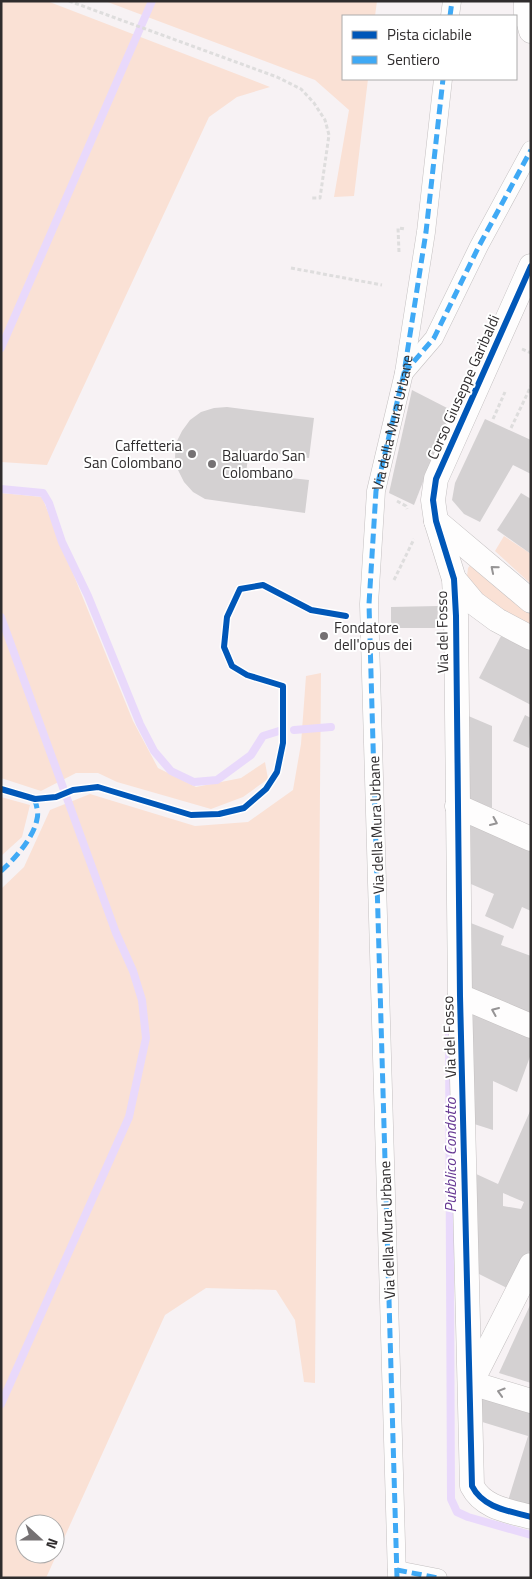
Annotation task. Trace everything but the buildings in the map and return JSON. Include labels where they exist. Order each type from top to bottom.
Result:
[{"type":"street","points":[[450,15],[452,1]]},
{"type":"street","points":[[526,1],[526,13],[531,31]]},
{"type":"street","name":"Via della Mura Urbane","points":[[397,1574],[369,604],[376,491],[404,374],[426,232],[443,80]]},
{"type":"street","points":[[404,374],[434,338],[479,246],[531,150]]},
{"type":"street","name":"Corso Giuseppe Garibaldi","points":[[427,526],[436,479],[531,266]]},
{"type":"street","points":[[427,526],[531,601]]},
{"type":"street","name":"Via del Fosso","points":[[427,526],[454,579],[456,616],[460,996],[471,1383],[472,1486],[477,1496],[491,1506],[531,1517]]},
{"type":"street","points":[[454,579],[474,603],[497,620],[531,638]]},
{"type":"street","points":[[457,806],[531,839]]},
{"type":"street","points":[[460,996],[531,1026]]},
{"type":"street","points":[[531,1264],[471,1383],[531,1401]]},
{"type":"street","points":[[397,1574],[438,1578]]},
{"type":"path","points":[[69,1],[277,78],[301,89],[314,103],[325,120],[329,135],[320,198],[311,198]]},
{"type":"path","points":[[291,268],[382,285]]},
{"type":"path","points":[[511,428],[531,386]]},
{"type":"path","points":[[369,604],[386,594],[407,556],[427,526]]},
{"type":"shaded area","points":[[1,1],[47,1],[270,87],[237,97],[209,117],[47,465],[1,462]]},
{"type":"shaded area","points":[[105,1],[377,1],[375,15],[342,15],[342,80],[368,80],[354,196],[334,197],[349,110],[315,80]]},
{"type":"shaded area","points":[[1,493],[42,497],[133,721],[158,768],[196,787],[241,778],[265,762],[268,779],[243,797],[211,809],[117,782],[98,773],[76,773],[41,791],[1,778]]},
{"type":"shaded area","points":[[504,536],[531,554],[531,584],[495,551]]},
{"type":"shaded area","points":[[473,562],[481,566],[531,613],[531,631],[507,618],[473,586],[467,576],[468,568]]},
{"type":"shaded area","points":[[321,673],[315,1383],[304,1382],[295,1320],[276,1290],[206,1288],[165,1315],[65,1536],[65,1514],[15,1514],[15,1564],[52,1564],[46,1578],[1,1578],[1,889],[24,867],[50,810],[90,794],[195,826],[248,822],[293,790],[301,744],[306,676]]},
{"type":"shaded area","points":[[1,797],[30,805],[22,837],[1,856]]},
{"type":"waterway","points":[[1,348],[152,1]]},
{"type":"waterway","points":[[1,489],[43,493],[49,503],[62,542],[88,596],[140,724],[154,751],[171,771],[194,782],[217,780],[251,755],[263,736],[279,731]]},
{"type":"waterway","points":[[1,617],[116,933],[133,971],[142,1000],[146,1038],[129,1117],[1,1404]]},
{"type":"waterway","points":[[294,730],[331,727]]},
{"type":"waterway","name":"Pubblico Condotto","points":[[449,1033],[451,1499],[457,1512],[468,1517],[531,1535]]},
{"type":"marked path","points":[[450,15],[452,1]]},
{"type":"marked path","points":[[397,1578],[369,604],[376,491],[404,373],[426,232],[443,80]]},
{"type":"marked path","points":[[404,373],[434,338],[479,246],[531,150]]},
{"type":"marked path","points":[[1,871],[18,854],[32,833],[38,817],[35,799]]},
{"type":"marked path","points":[[397,1570],[438,1578]]},
{"type":"cycle path","points":[[531,266],[436,479],[433,500],[436,521],[454,579],[456,616],[460,996],[472,1486],[483,1499],[497,1508],[531,1517]]},
{"type":"cycle path","points":[[1,789],[35,799],[56,797],[73,790],[98,787],[191,815],[219,814],[244,808],[266,789],[277,772],[283,743],[283,686],[247,675],[232,666],[224,647],[227,617],[240,589],[263,585],[311,610],[346,616]]},
{"type":"place","name":"Caffetteria San Colombano","points":[[192,454]]},
{"type":"place","name":"Baluardo San Colombano","points":[[212,464]]},
{"type":"place","name":"Fondatore dell'opus dei","points":[[324,636]]}]
